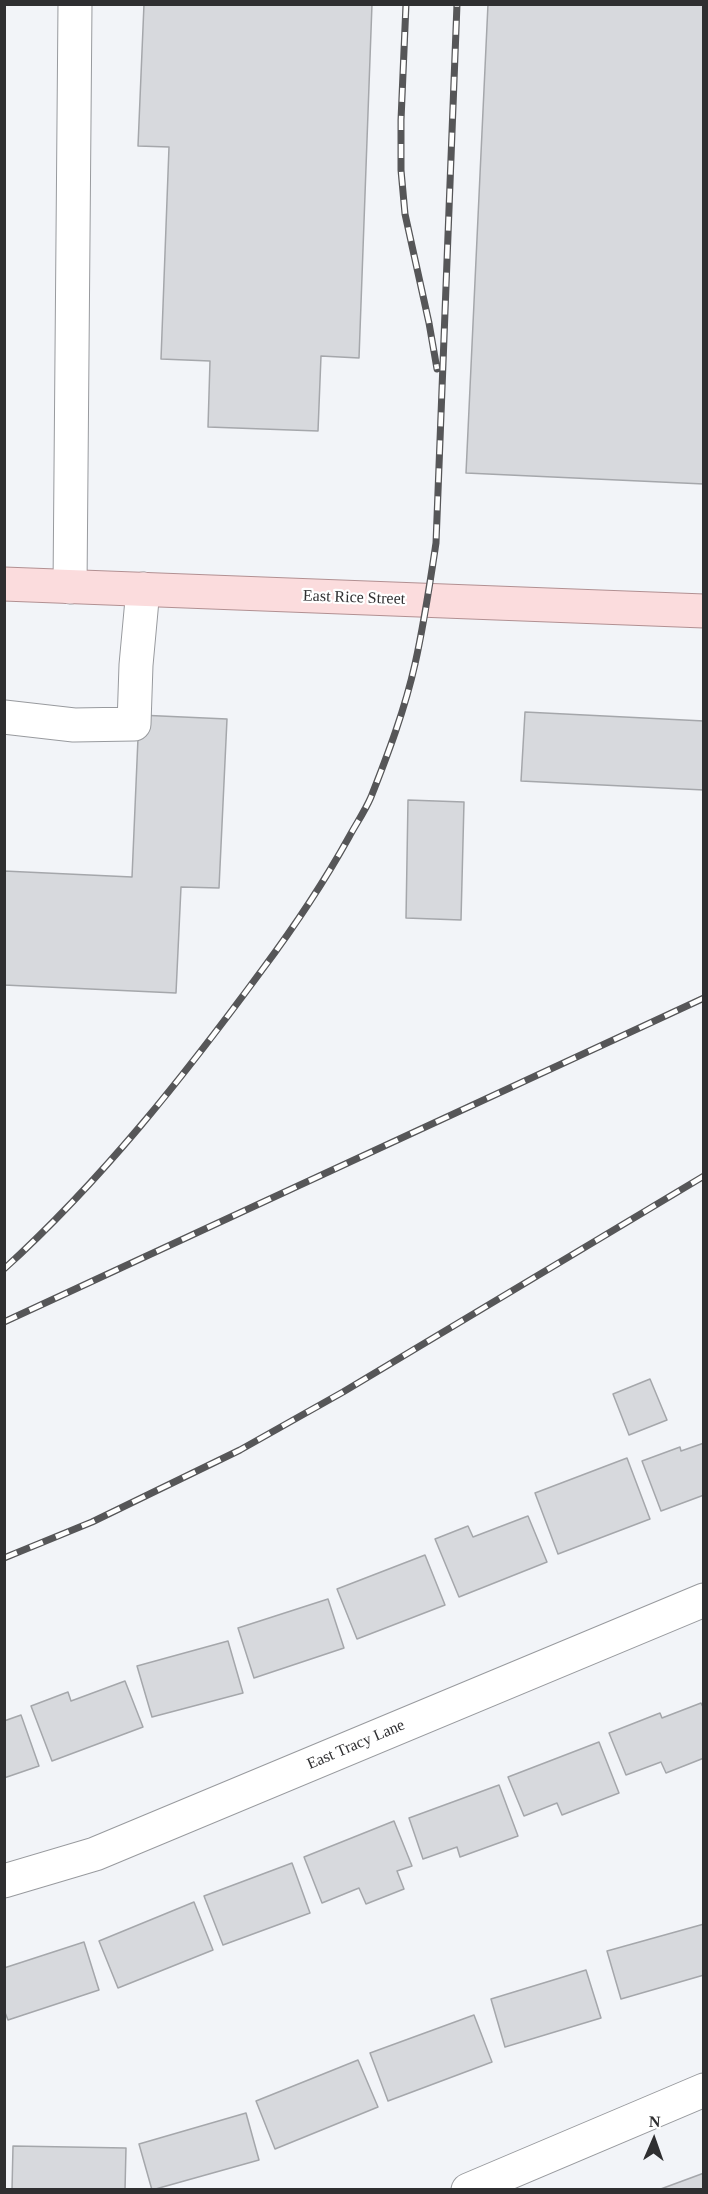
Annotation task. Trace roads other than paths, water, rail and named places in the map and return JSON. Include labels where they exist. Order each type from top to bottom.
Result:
[{"type":"main road","name":"East Rice Street","points":[[4,584],[704,611]]},
{"type":"street","points":[[70,587],[75,4]]},
{"type":"street","points":[[4,717],[74,725],[134,724],[136,665],[143,589]]},
{"type":"street","name":"East Tracy Lane","points":[[4,1881],[95,1854],[704,1600]]},
{"type":"street","points":[[468,2190],[704,2090]]},
{"type":"railway","points":[[406,4],[401,170],[405,214],[437,369]]},
{"type":"railway","points":[[4,1269],[75,1200],[140,1126],[203,1049],[262,970],[308,905],[369,802],[390,748],[415,664],[436,543],[457,4]]},
{"type":"railway","points":[[4,1322],[704,998]]},
{"type":"railway","points":[[4,1558],[92,1522],[240,1450],[343,1392],[704,1176]]}]
